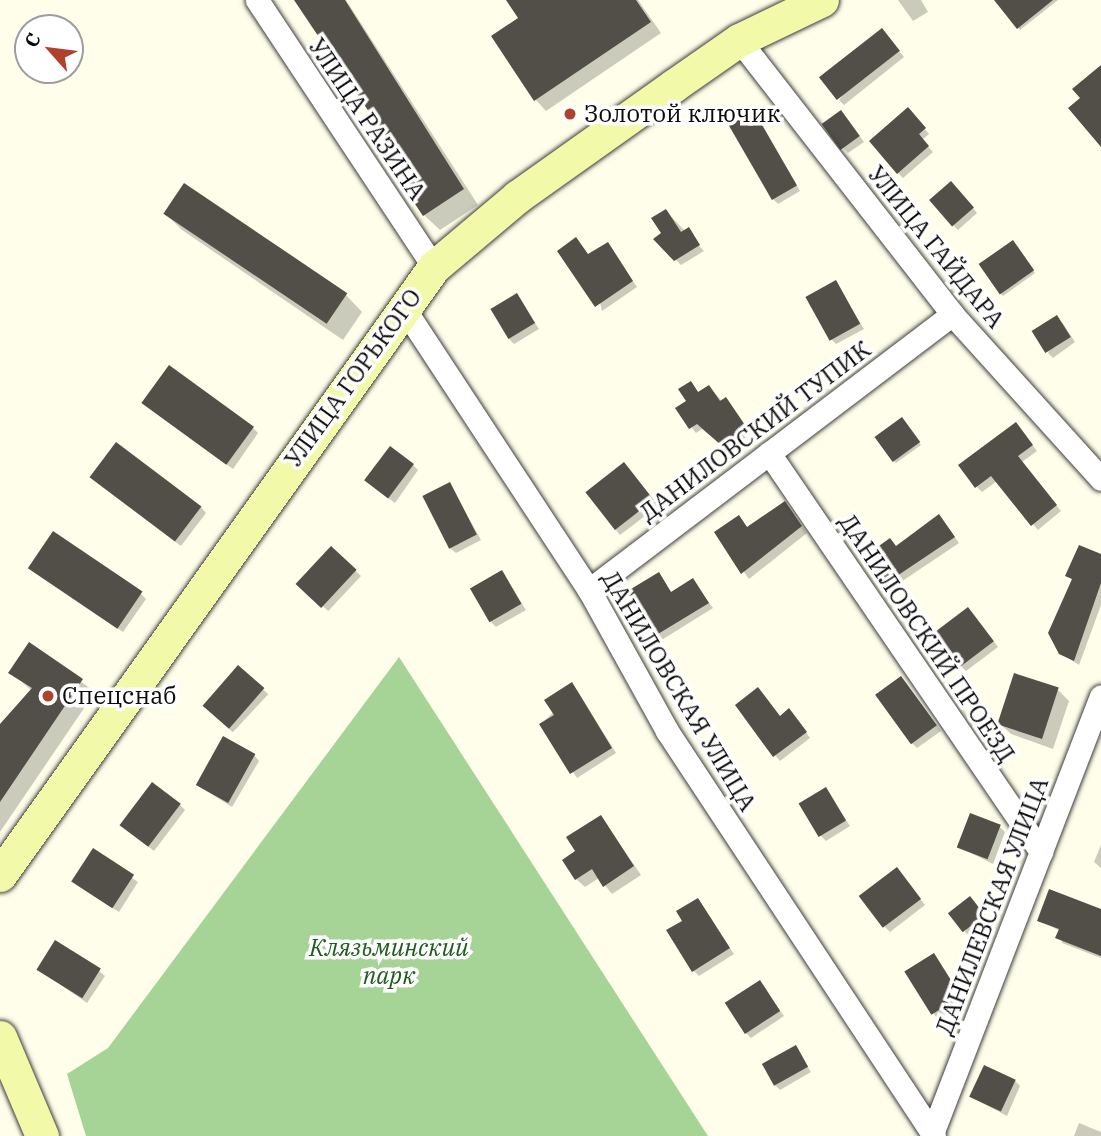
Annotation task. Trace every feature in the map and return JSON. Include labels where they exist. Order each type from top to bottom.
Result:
[{"type":"street","name":"УЛИЦА РАЗИНА","points":[[257,0],[434,267]]},
{"type":"street","name":"УЛИЦА ГОРЬКОГО","points":[[0,875],[434,267],[517,197],[739,40],[822,0]]},
{"type":"street","name":"УЛИЦА ГАЙДАРА","points":[[739,40],[952,314],[1101,479]]},
{"type":"street","name":"ДАНИЛОВСКАЯ УЛИЦА","points":[[403,307],[589,590],[667,731],[933,1135]]},
{"type":"street","name":"ДАНИЛОВСКИЙ ТУПИК","points":[[589,590],[952,314]]},
{"type":"street","name":"ДАНИЛОВСКИЙ ПРОЕЗД","points":[[769,453],[1041,852]]},
{"type":"street","name":"ДАНИЛЕВСКАЯ УЛИЦА","points":[[933,1135],[1101,697]]},
{"type":"street","points":[[0,1037],[42,1136]]},
{"type":"green space","name":"Клязьминский парк","points":[[399,657],[708,1136],[86,1136],[67,1074],[108,1048]]},
{"type":"building","points":[[294,0],[345,0],[464,189],[423,216],[401,183],[412,176]]},
{"type":"building","points":[[506,0],[636,0],[651,22],[534,101],[491,36],[518,18]]},
{"type":"building","points":[[994,0],[1053,0],[1017,29]]},
{"type":"building","points":[[882,28],[900,51],[837,100],[819,77]]},
{"type":"building","points":[[1101,65],[1101,147],[1068,108],[1080,98],[1072,89]]},
{"type":"building","points":[[908,107],[926,128],[919,134],[929,146],[897,174],[869,141]]},
{"type":"building","points":[[841,110],[860,136],[840,150],[822,124]]},
{"type":"building","points":[[754,111],[797,185],[772,200],[729,126]]},
{"type":"building","points":[[951,181],[974,207],[952,226],[929,200]]},
{"type":"building","points":[[184,183],[347,293],[327,324],[163,214]]},
{"type":"building","points":[[666,209],[681,232],[689,227],[700,245],[674,261],[653,239],[661,233],[651,218]]},
{"type":"building","points":[[576,237],[588,254],[608,242],[633,281],[595,307],[557,251]]},
{"type":"building","points":[[1013,240],[1034,270],[1000,294],[979,264]]},
{"type":"building","points":[[836,280],[860,324],[830,341],[805,297]]},
{"type":"building","points":[[517,293],[535,323],[508,339],[490,309]]},
{"type":"building","points":[[1057,315],[1071,337],[1045,353],[1032,331]]},
{"type":"building","points":[[169,365],[254,427],[226,465],[141,403]]},
{"type":"building","points":[[691,381],[698,392],[709,385],[720,401],[726,397],[747,428],[721,445],[697,424],[689,429],[675,408],[686,401],[678,389]]},
{"type":"building","points":[[902,417],[920,442],[893,462],[874,437]]},
{"type":"building","points":[[1016,422],[1033,445],[1018,456],[1057,505],[1031,526],[991,476],[975,488],[958,465]]},
{"type":"building","points":[[116,442],[201,506],[175,542],[90,477]]},
{"type":"building","points":[[390,446],[414,464],[388,498],[364,480]]},
{"type":"building","points":[[624,462],[654,500],[615,530],[585,492]]},
{"type":"building","points":[[450,482],[477,535],[449,549],[422,496]]},
{"type":"building","points":[[785,501],[802,526],[741,574],[714,532],[739,515],[747,527]]},
{"type":"building","points":[[939,514],[955,537],[885,584],[865,556],[890,538],[896,546]]},
{"type":"building","points":[[53,531],[143,591],[117,629],[28,568]]},
{"type":"building","points":[[1079,545],[1101,554],[1101,583],[1074,661],[1059,654],[1048,633],[1072,579],[1065,576]]},
{"type":"building","points":[[331,546],[357,570],[321,608],[296,584]]},
{"type":"building","points":[[502,570],[522,604],[489,622],[470,588]]},
{"type":"building","points":[[659,572],[671,592],[693,578],[709,603],[653,637],[626,592]]},
{"type":"building","points":[[968,607],[994,641],[960,667],[934,633]]},
{"type":"building","points":[[29,642],[83,679],[0,802],[0,724],[32,688],[8,673]]},
{"type":"building","points":[[238,665],[264,688],[229,729],[203,706]]},
{"type":"building","points":[[1014,673],[1059,688],[1042,739],[997,724]]},
{"type":"building","points":[[901,676],[937,725],[911,744],[875,695]]},
{"type":"building","points":[[572,682],[612,748],[570,774],[539,724],[554,715],[544,700]]},
{"type":"building","points":[[758,687],[780,716],[789,708],[807,732],[773,757],[735,705]]},
{"type":"building","points":[[223,736],[255,754],[228,803],[196,785]]},
{"type":"building","points":[[152,782],[181,804],[148,847],[120,825]]},
{"type":"building","points":[[826,787],[846,820],[819,837],[799,803]]},
{"type":"building","points":[[970,813],[1001,825],[988,859],[957,848]]},
{"type":"building","points":[[601,815],[634,866],[603,887],[592,869],[575,880],[562,860],[575,851],[566,837]]},
{"type":"building","points":[[93,848],[134,875],[112,908],[71,882]]},
{"type":"building","points":[[897,867],[921,899],[883,928],[859,896]]},
{"type":"building","points":[[1049,889],[1101,909],[1101,956],[1055,938],[1059,929],[1037,921]]},
{"type":"building","points":[[970,896],[985,915],[963,932],[948,913]]},
{"type":"building","points":[[698,898],[730,948],[692,972],[666,930],[682,921],[676,911]]},
{"type":"building","points":[[55,940],[101,969],[82,998],[36,970]]},
{"type":"building","points":[[934,953],[961,996],[931,1015],[904,972]]},
{"type":"building","points":[[760,980],[780,1011],[745,1034],[725,1003]]},
{"type":"building","points":[[796,1045],[808,1067],[774,1086],[762,1064]]},
{"type":"building","points":[[984,1065],[1016,1080],[1001,1112],[969,1097]]},
{"type":"place","name":"Золотой ключик","points":[[570,114]]},
{"type":"place","name":"Спецснаб","points":[[48,696]]}]
